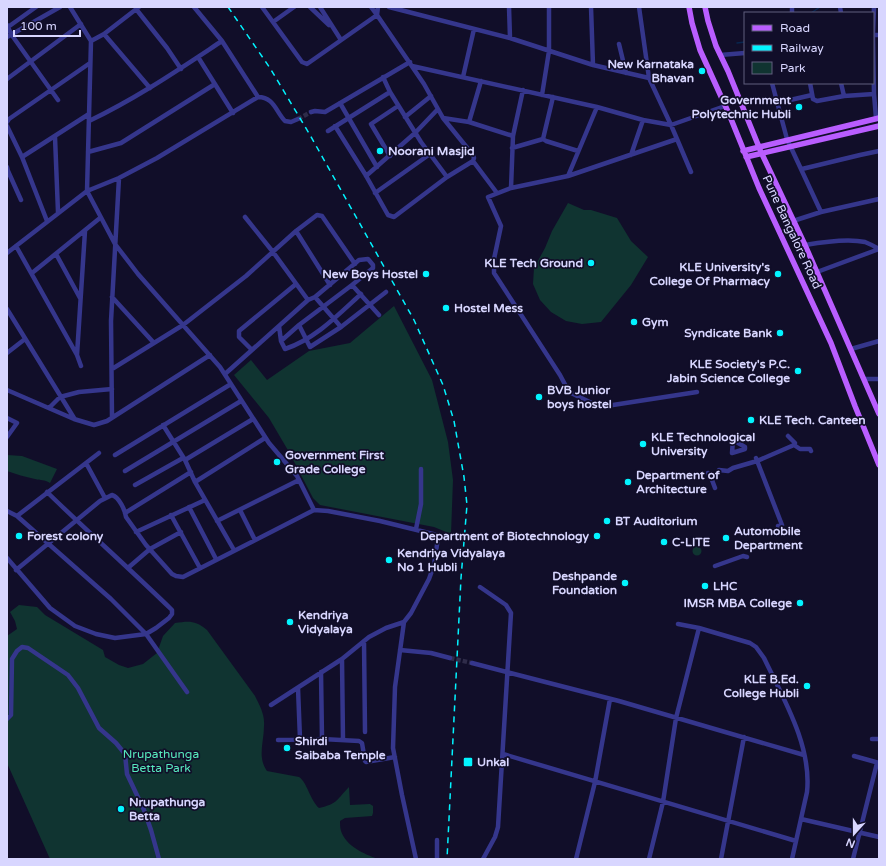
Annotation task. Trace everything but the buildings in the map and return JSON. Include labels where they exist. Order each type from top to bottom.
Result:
[{"type":"main road","name":"Pune Bangalore Road","points":[[689,7],[697,44],[725,106],[743,151],[831,343],[879,464]]},
{"type":"main road","name":"Pune Bangalore Road","points":[[705,7],[712,34],[720,55],[760,149],[805,245],[879,414]]},
{"type":"main road","points":[[746,157],[760,149],[787,140],[877,118]]},
{"type":"main road","points":[[743,151],[791,146],[879,126]]},
{"type":"street","points":[[36,7],[8,26],[9,36],[31,62],[58,100]]},
{"type":"street","points":[[9,36],[60,7]]},
{"type":"street","points":[[70,7],[91,41],[87,191],[100,218],[115,244],[138,274],[225,374],[265,438],[299,480],[314,510]]},
{"type":"street","points":[[194,7],[222,41],[258,97]]},
{"type":"street","points":[[262,7],[302,62],[307,64],[377,15],[378,7]]},
{"type":"street","points":[[273,22],[294,7]]},
{"type":"street","points":[[310,7],[334,30]]},
{"type":"street","points":[[320,7],[341,40]]},
{"type":"street","points":[[371,7],[411,64],[443,118],[473,155],[473,161],[497,193]]},
{"type":"street","points":[[390,7],[510,38],[594,65],[649,78]]},
{"type":"street","points":[[509,7],[510,38]]},
{"type":"street","points":[[542,95],[549,51],[549,7]]},
{"type":"street","points":[[591,7],[594,65]]},
{"type":"street","points":[[639,7],[649,78],[691,172]]},
{"type":"street","points":[[91,41],[104,34],[138,8],[181,69]]},
{"type":"street","points":[[7,79],[81,24]]},
{"type":"street","points":[[463,77],[474,29]]},
{"type":"street","points":[[104,34],[150,88]]},
{"type":"street","points":[[88,120],[121,105],[150,88],[222,41]]},
{"type":"street","points":[[619,44],[626,73]]},
{"type":"street","points":[[720,55],[744,53]]},
{"type":"street","points":[[198,57],[233,113]]},
{"type":"street","points":[[7,122],[9,119],[90,63]]},
{"type":"street","points":[[311,112],[325,112],[383,77],[411,64],[598,107],[643,120],[670,125],[725,106]]},
{"type":"street","points":[[383,77],[390,92],[415,133],[447,177]]},
{"type":"street","points":[[469,122],[481,81]]},
{"type":"street","points":[[88,152],[121,143],[215,84]]},
{"type":"street","points":[[772,84],[787,140],[821,212]]},
{"type":"street","points":[[810,84],[813,99],[817,101],[844,96],[874,94]]},
{"type":"street","points":[[841,84],[844,96]]},
{"type":"street","points":[[874,84],[877,118]]},
{"type":"street","points":[[511,188],[513,136],[522,90]]},
{"type":"street","points":[[328,131],[390,92]]},
{"type":"street","points":[[777,103],[812,95]]},
{"type":"street","points":[[405,117],[431,96]]},
{"type":"street","points":[[7,253],[87,191],[119,178],[157,158],[258,97],[271,101],[286,122],[298,119]]},
{"type":"street","points":[[543,139],[553,97]]},
{"type":"street","points":[[340,103],[377,167]]},
{"type":"street","points":[[390,156],[371,124],[398,106]]},
{"type":"street","points":[[568,176],[598,107]]},
{"type":"street","points":[[366,176],[415,133],[438,109]]},
{"type":"street","points":[[22,157],[89,114]]},
{"type":"street","points":[[443,118],[469,122],[513,136]]},
{"type":"street","points":[[631,155],[643,120]]},
{"type":"street","points":[[7,126],[22,157],[47,221]]},
{"type":"street","points":[[335,126],[366,176],[388,216],[394,217],[447,177],[473,161]]},
{"type":"street","points":[[55,136],[58,212]]},
{"type":"street","points":[[512,148],[543,139],[578,151]]},
{"type":"street","points":[[677,139],[568,176],[511,188],[488,197],[501,226],[494,259],[494,273],[569,392],[600,406],[697,392]]},
{"type":"street","points":[[802,169],[879,152]]},
{"type":"street","points":[[375,193],[430,154]]},
{"type":"street","points":[[7,167],[21,200]]},
{"type":"street","points":[[112,417],[112,297],[119,178]]},
{"type":"street","points":[[793,221],[821,212],[879,199]]},
{"type":"street","points":[[112,369],[183,325],[246,276],[315,216],[320,215],[355,264]]},
{"type":"street","points":[[245,217],[308,300]]},
{"type":"street","points":[[32,273],[100,218]]},
{"type":"street","points":[[77,355],[85,231]]},
{"type":"street","points":[[296,231],[330,285]]},
{"type":"street","points":[[805,245],[825,241],[858,241],[868,243],[879,249]]},
{"type":"street","points":[[16,246],[77,355],[81,366]]},
{"type":"street","points":[[817,272],[879,249]]},
{"type":"street","points":[[56,254],[80,298]]},
{"type":"street","points":[[225,374],[308,300],[315,297],[360,260],[368,259],[372,262],[374,267],[281,341]]},
{"type":"street","points":[[252,350],[239,337],[239,331],[296,284]]},
{"type":"street","points":[[352,285],[379,315]]},
{"type":"street","points":[[299,326],[309,346],[311,347],[341,327],[386,292]]},
{"type":"street","points":[[279,326],[281,341],[285,349],[306,340],[334,319],[361,294]]},
{"type":"street","points":[[112,297],[154,343]]},
{"type":"street","points":[[315,297],[341,327]]},
{"type":"street","points":[[7,309],[74,418]]},
{"type":"street","points":[[7,353],[25,339]]},
{"type":"street","points":[[851,349],[879,341]]},
{"type":"street","points":[[7,390],[94,425],[107,421],[210,355]]},
{"type":"street","points":[[864,379],[879,379]]},
{"type":"street","points":[[114,455],[230,384]]},
{"type":"street","points":[[49,408],[60,397],[79,392],[112,389]]},
{"type":"street","points":[[125,471],[241,400]]},
{"type":"street","points":[[7,418],[17,423],[7,438]]},
{"type":"street","points":[[135,485],[184,459],[253,419]]},
{"type":"street","points":[[163,425],[174,441],[195,482],[234,550]]},
{"type":"street","points":[[788,436],[794,445],[800,449],[810,449],[811,451]]},
{"type":"street","points":[[195,482],[265,438]]},
{"type":"street","points":[[719,470],[728,471],[794,445]]},
{"type":"street","points":[[17,516],[99,453]]},
{"type":"street","points":[[757,460],[782,525],[778,526]]},
{"type":"street","points":[[86,463],[105,498]]},
{"type":"street","points":[[416,529],[421,504],[421,469]]},
{"type":"street","points":[[125,513],[191,472]]},
{"type":"street","points":[[708,473],[715,488]]},
{"type":"street","points":[[217,521],[299,480]]},
{"type":"street","points":[[7,558],[50,608],[75,626],[96,634],[115,638],[146,634],[169,618],[172,612],[128,567],[47,492]]},
{"type":"street","points":[[16,570],[105,498],[112,495],[115,496],[126,517],[150,549],[172,574],[183,577],[314,510],[328,511],[416,529],[437,535],[437,549],[434,565],[411,613],[404,622],[395,693],[393,748],[416,859]]},
{"type":"street","points":[[136,532],[205,500]]},
{"type":"street","points":[[189,507],[216,560]]},
{"type":"street","points":[[240,510],[255,540]]},
{"type":"street","points":[[7,511],[17,516],[111,599],[146,634],[188,692]]},
{"type":"street","points":[[171,515],[200,568]]},
{"type":"street","points":[[128,567],[150,549],[181,532]]},
{"type":"street","points":[[715,566],[743,556],[747,557]]},
{"type":"street","points":[[480,587],[506,605],[510,611],[498,827],[496,837],[483,859]]},
{"type":"street","points":[[271,705],[342,659],[364,641],[386,628],[404,622]]},
{"type":"street","points":[[678,624],[699,628],[750,643],[761,653],[799,734],[808,781],[792,859]]},
{"type":"street","points":[[648,859],[663,802],[676,718],[699,628]]},
{"type":"street","points":[[364,641],[365,732]]},
{"type":"street","points":[[7,719],[11,714],[12,659],[17,650],[22,647],[28,648],[68,675],[78,688],[99,728],[116,743],[125,754],[127,774],[144,810],[159,859]]},
{"type":"street","points":[[400,650],[431,653],[450,658]]},
{"type":"street","points":[[342,659],[343,740]]},
{"type":"street","points":[[472,663],[610,699],[804,755]]},
{"type":"street","points":[[321,672],[322,739]]},
{"type":"street","points":[[298,688],[300,739]]},
{"type":"street","points":[[576,859],[595,782],[610,699]]},
{"type":"street","points":[[721,859],[744,737]]},
{"type":"street","points":[[278,740],[322,739],[361,742],[366,762],[395,758]]},
{"type":"street","points":[[872,739],[879,739]]},
{"type":"street","points":[[503,754],[796,842]]},
{"type":"street","points":[[853,859],[878,763],[854,756]]},
{"type":"street","points":[[801,819],[879,837]]},
{"type":"street","points":[[437,840],[437,859]]},
{"type":"green space","name":"KLE Tech Ground","points":[[568,203],[584,210],[591,210],[617,218],[631,241],[648,257],[631,285],[601,322],[582,324],[566,321],[551,312],[540,300],[533,284],[534,268]]},
{"type":"green space","points":[[394,306],[432,380],[448,442],[453,480],[451,534],[434,527],[320,505],[313,498],[269,418],[234,375],[251,360],[267,380],[309,351],[350,343]]},
{"type":"green space","points":[[7,455],[22,456],[57,469],[50,483],[37,480],[7,471]]},
{"type":"green space","points":[[695,547],[699,547],[701,551],[699,555],[695,555],[693,553],[693,549]]},
{"type":"green space","name":"Nrupathunga Betta Park","points":[[19,605],[37,607],[45,615],[103,650],[105,657],[128,668],[143,664],[157,653],[163,636],[175,623],[192,622],[199,624],[207,630],[255,696],[263,714],[264,732],[262,760],[267,771],[299,777],[302,779],[319,808],[334,803],[349,787],[350,805],[370,804],[373,806],[372,816],[345,818],[340,821],[340,827],[343,836],[351,845],[361,852],[378,859],[50,859],[7,763],[7,636],[17,629],[10,612]]},
{"type":"waterway","points":[[812,12],[820,7]]},
{"type":"waterway","points":[[737,43],[744,42]]},
{"type":"tunnel","points":[[298,119],[311,112]]},
{"type":"tunnel","points":[[450,658],[472,663]]},
{"type":"railway","points":[[228,7],[270,68],[310,135],[414,320],[443,385],[454,421],[464,477],[467,505],[461,578],[447,859]]},
{"type":"place","name":"New Karnataka Bhavan","points":[[702,71]]},
{"type":"place","name":"Government Polytechnic Hubli","points":[[799,107]]},
{"type":"place","name":"Noorani Masjid","points":[[380,151]]},
{"type":"place","name":"KLE Tech Ground","points":[[591,263]]},
{"type":"place","name":"New Boys Hostel","points":[[426,274]]},
{"type":"place","name":"KLE University's College Of Pharmacy","points":[[778,274]]},
{"type":"place","name":"Hostel Mess","points":[[446,308]]},
{"type":"place","name":"Gym","points":[[634,322]]},
{"type":"place","name":"Syndicate Bank","points":[[780,333]]},
{"type":"place","name":"KLE Society's P.C. Jabin Science College","points":[[798,371]]},
{"type":"place","name":"BVB Junior boys hostel","points":[[539,397]]},
{"type":"place","name":"KLE Tech. Canteen","points":[[751,420]]},
{"type":"place","name":"KLE Technological University","points":[[643,444]]},
{"type":"place","name":"Government First Grade College","points":[[277,462]]},
{"type":"place","name":"Department of Architecture","points":[[628,482]]},
{"type":"place","name":"BT Auditorium","points":[[607,521]]},
{"type":"place","name":"Forest colony","points":[[19,536]]},
{"type":"place","name":"Department of Biotechnology","points":[[597,536]]},
{"type":"place","name":"Automobile Department","points":[[726,538]]},
{"type":"place","name":"C-LITE","points":[[664,542]]},
{"type":"place","name":"Kendriya Vidyalaya No 1 Hubli","points":[[389,560]]},
{"type":"place","name":"Deshpande Foundation","points":[[625,583]]},
{"type":"place","name":"LHC","points":[[705,586]]},
{"type":"place","name":"IMSR MBA College","points":[[800,603]]},
{"type":"place","name":"Kendriya Vidyalaya","points":[[290,622]]},
{"type":"place","name":"KLE B.Ed. College Hubli","points":[[807,686]]},
{"type":"place","name":"Shirdi Saibaba Temple","points":[[287,748]]},
{"type":"place","name":"Unkal","points":[[468,762]]},
{"type":"place","name":"Nrupathunga Betta","points":[[121,809]]}]
